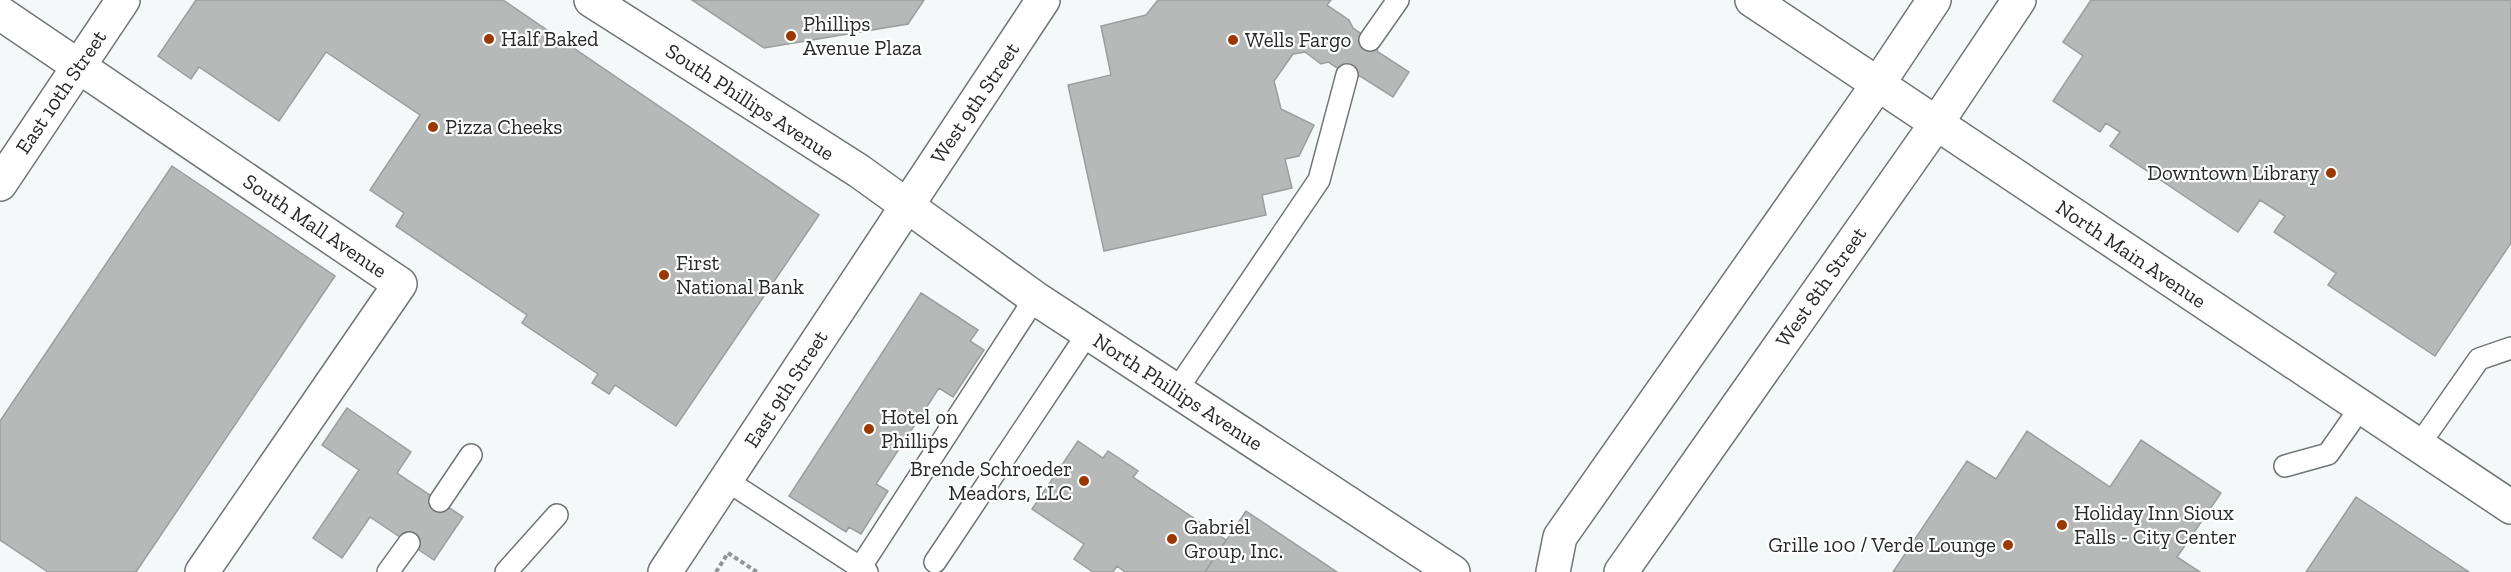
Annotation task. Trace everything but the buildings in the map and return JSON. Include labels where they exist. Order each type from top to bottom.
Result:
[{"type":"street","name":"East 10th Street","points":[[0,184],[123,0]]},
{"type":"street","name":"South Phillips Avenue","points":[[591,0],[859,171],[906,206]]},
{"type":"street","name":"West 9th Street","points":[[906,206],[1043,0]]},
{"type":"street","name":"North Main Avenue","points":[[1752,0],[2511,507]]},
{"type":"street","points":[[1553,572],[1560,537],[1878,84],[1934,0]]},
{"type":"street","name":"West 8th Street","points":[[1621,572],[1936,124],[2019,0]]},
{"type":"street","name":"South Mall Avenue","points":[[0,13],[400,284],[202,572]]},
{"type":"street","name":"North Phillips Avenue","points":[[906,206],[1035,298],[1453,572]]},
{"type":"street","name":"East 9th Street","points":[[665,572],[906,206]]},
{"type":"lane","points":[[1370,40],[1398,0]]},
{"type":"lane","points":[[1176,391],[1319,180],[1347,75]]},
{"type":"lane","points":[[726,480],[863,570],[1035,298]]},
{"type":"lane","points":[[935,562],[1088,333]]},
{"type":"lane","points":[[2419,445],[2479,359],[2511,348]]},
{"type":"lane","points":[[2285,466],[2328,454],[2361,407]]},
{"type":"lane","points":[[440,501],[471,455]]},
{"type":"lane","points":[[506,572],[557,515]]},
{"type":"lane","points":[[388,572],[409,543]]},
{"type":"path","points":[[716,572],[728,553],[757,572]]},
{"type":"place","name":"Phillips Avenue Plaza","points":[[791,36]]},
{"type":"place","name":"Half Baked","points":[[489,39]]},
{"type":"place","name":"Wells Fargo","points":[[1233,40]]},
{"type":"place","name":"Pizza Cheeks","points":[[433,127]]},
{"type":"place","name":"Downtown Library","points":[[2331,173]]},
{"type":"place","name":"First National Bank","points":[[664,275]]},
{"type":"place","name":"Hotel on Phillips","points":[[869,429]]},
{"type":"place","name":"Brende Schroeder Meadors, LLC","points":[[1084,481]]},
{"type":"place","name":"Holiday Inn Sioux Falls - City Center","points":[[2062,525]]},
{"type":"place","name":"Gabriel Group, Inc.","points":[[1172,539]]},
{"type":"place","name":"Grille 100 / Verde Lounge","points":[[2008,545]]}]
